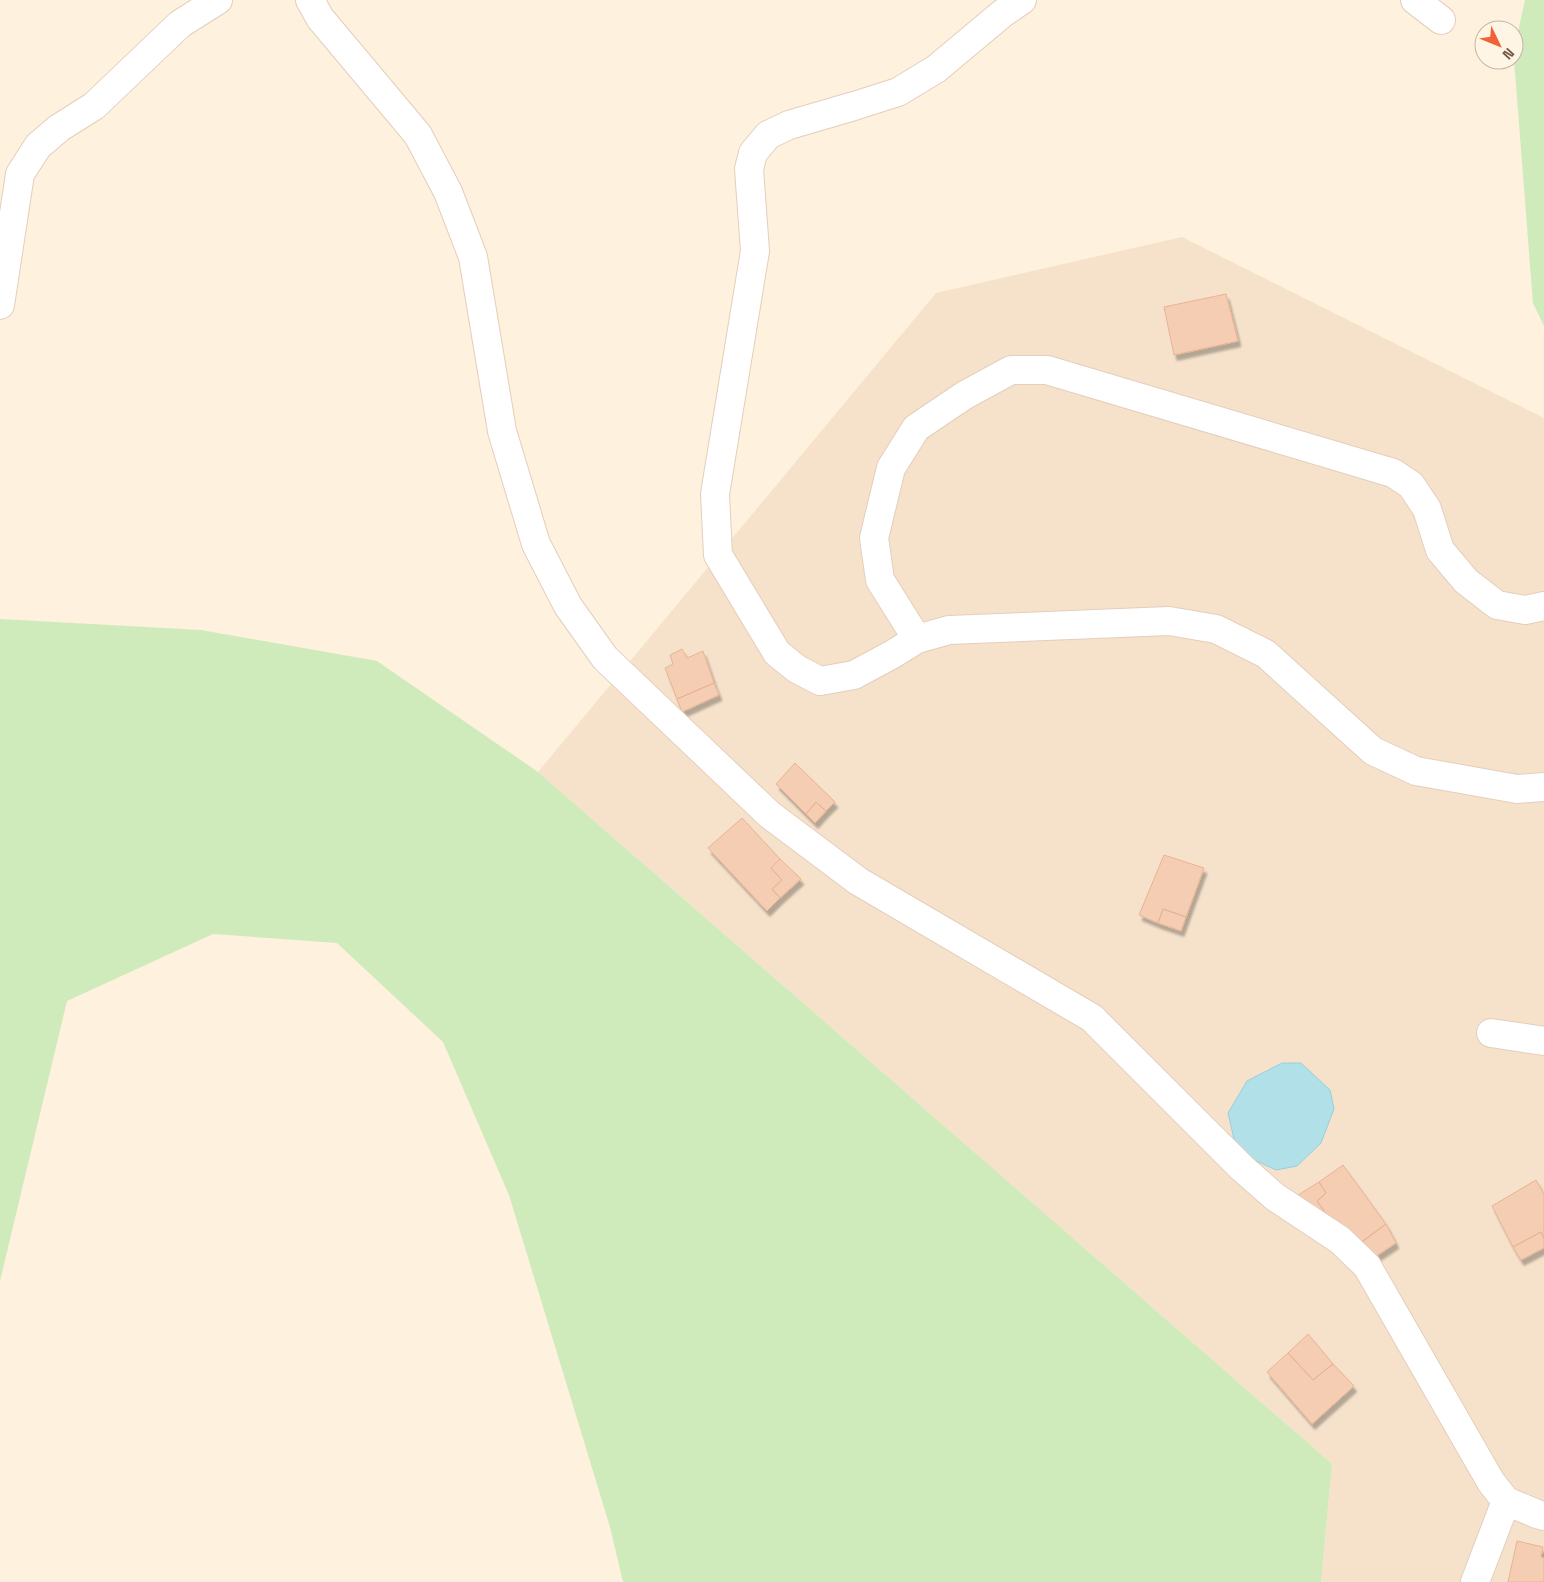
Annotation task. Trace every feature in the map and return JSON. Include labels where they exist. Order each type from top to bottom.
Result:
[{"type":"street","points":[[0,305],[20,174],[38,146],[59,128],[94,106],[180,24],[218,0]]},
{"type":"street","points":[[310,0],[320,18],[418,135],[448,192],[473,257],[502,431],[536,544],[568,606],[605,658],[770,815],[858,881],[1092,1018],[1242,1168],[1275,1197],[1340,1240],[1367,1266],[1491,1482],[1506,1501],[1544,1516]]},
{"type":"street","points":[[1022,0],[1003,13],[936,69],[898,92],[789,124],[768,135],[753,153],[749,170],[755,251],[715,494],[718,555],[777,653],[797,669],[820,681],[854,675],[917,639],[949,630],[1169,621],[1216,629],[1266,654],[1373,751],[1416,771],[1517,789],[1544,787]]},
{"type":"street","points":[[1415,0],[1441,20]]},
{"type":"street","points":[[917,639],[880,580],[874,538],[891,468],[916,428],[965,395],[1011,370],[1047,370],[1393,472],[1411,484],[1427,509],[1440,550],[1466,581],[1498,605],[1525,610],[1544,606]]},
{"type":"street","points":[[1492,1033],[1544,1041]]},
{"type":"street","points":[[1475,1582],[1506,1501]]},
{"type":"shaded area","points":[[1182,237],[1544,418],[1544,1582],[1321,1582],[1332,1464],[538,772],[936,293]]},
{"type":"green space","points":[[1525,0],[1544,0],[1544,326],[1533,303],[1515,70],[1524,70],[1524,20],[1521,20]]},
{"type":"green space","points":[[0,619],[201,630],[377,661],[538,772],[1332,1464],[1321,1582],[623,1582],[610,1527],[509,1195],[443,1042],[337,943],[213,934],[67,1001],[0,1281]]},
{"type":"water","points":[[1282,1063],[1301,1063],[1330,1090],[1334,1109],[1321,1143],[1297,1166],[1276,1170],[1237,1152],[1228,1113],[1247,1081]]},
{"type":"building","points":[[1226,294],[1238,341],[1174,355],[1164,307]]},
{"type":"building","points":[[682,649],[687,658],[703,651],[714,683],[677,699],[665,668],[673,664],[670,655]]},
{"type":"building","points":[[714,683],[719,695],[682,712],[677,699]]},
{"type":"building","points":[[795,763],[835,802],[826,811],[816,802],[806,814],[776,784]]},
{"type":"building","points":[[816,802],[826,811],[815,823],[806,814]]},
{"type":"building","points":[[742,818],[780,859],[771,868],[782,880],[772,889],[780,898],[767,911],[708,848]]},
{"type":"building","points":[[1164,855],[1204,868],[1186,917],[1163,909],[1158,923],[1139,915]]},
{"type":"building","points":[[780,859],[801,879],[780,898],[772,889],[782,880],[771,868]]},
{"type":"building","points":[[1163,909],[1186,917],[1181,931],[1158,923]]},
{"type":"building","points":[[1343,1165],[1386,1224],[1342,1256],[1342,1236],[1317,1201],[1326,1193],[1319,1182]]},
{"type":"building","points":[[1536,1180],[1544,1194],[1544,1239],[1541,1232],[1513,1247],[1492,1206]]},
{"type":"building","points":[[1319,1182],[1326,1193],[1317,1201],[1342,1236],[1331,1244],[1298,1195]]},
{"type":"building","points":[[1386,1224],[1396,1243],[1360,1267],[1349,1252]]},
{"type":"building","points":[[1541,1232],[1544,1239],[1544,1248],[1521,1260],[1513,1247]]},
{"type":"building","points":[[1308,1334],[1333,1364],[1313,1380],[1288,1353]]},
{"type":"building","points":[[1288,1353],[1313,1380],[1333,1364],[1354,1386],[1312,1424],[1267,1372]]},
{"type":"building","points":[[1517,1541],[1543,1547],[1541,1557],[1544,1558],[1544,1582],[1508,1582]]}]
